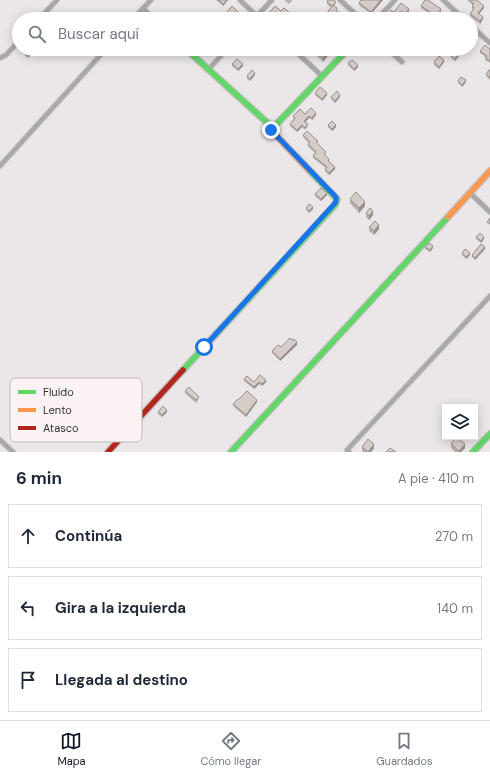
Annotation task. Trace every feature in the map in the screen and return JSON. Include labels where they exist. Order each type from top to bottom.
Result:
[{"type":"street","points":[[46,12],[57,0]]},
{"type":"street","points":[[139,12],[151,0]]},
{"type":"street","points":[[240,0],[251,12]]},
{"type":"street","points":[[262,12],[272,0]]},
{"type":"street","points":[[340,0],[353,12]]},
{"type":"street","points":[[384,12],[395,0]]},
{"type":"street","points":[[443,0],[456,12]]},
{"type":"street","points":[[143,8],[147,12]]},
{"type":"street","points":[[478,32],[490,43]]},
{"type":"street","points":[[0,58],[6,55],[12,49]]},
{"type":"street","points":[[0,166],[100,56]]},
{"type":"street","points":[[193,56],[272,128],[341,56]]},
{"type":"street","points":[[208,70],[221,56]]},
{"type":"street","points":[[301,56],[322,76]]},
{"type":"street","points":[[396,56],[402,62]]},
{"type":"street","points":[[142,415],[335,205],[337,199],[333,194],[271,130]]},
{"type":"street","points":[[231,452],[490,171]]},
{"type":"street","points":[[470,193],[490,212]]},
{"type":"street","points":[[349,452],[347,450],[490,296]]},
{"type":"street","points":[[473,452],[490,434]]},
{"type":"street","points":[[0,440],[13,452]]},
{"type":"street","points":[[108,452],[117,442]]},
{"type":"building","points":[[218,0],[227,0],[223,4]]},
{"type":"building","points":[[328,0],[334,0],[336,2],[332,6],[327,2]]},
{"type":"building","points":[[361,0],[381,0],[371,12],[359,3]]},
{"type":"building","points":[[425,0],[428,0],[441,9],[439,12],[430,12],[421,6]]},
{"type":"building","points":[[469,0],[477,0],[484,6],[478,13],[471,12],[474,8],[472,6],[474,4]]},
{"type":"building","points":[[401,3],[409,9],[407,12],[394,12]]},
{"type":"building","points":[[333,5],[337,8],[336,10],[338,12],[328,12]]},
{"type":"building","points":[[232,6],[238,12],[227,12]]},
{"type":"building","points":[[275,6],[281,11],[284,8],[289,12],[270,12]]},
{"type":"building","points":[[478,13],[483,17],[480,21],[478,20]]},
{"type":"building","points":[[485,45],[490,49],[490,61],[485,57],[487,56],[480,51]]},
{"type":"building","points":[[439,56],[444,60],[439,67],[434,62]]},
{"type":"building","points":[[237,59],[243,64],[238,69],[232,64]]},
{"type":"building","points":[[352,60],[358,65],[354,69],[348,63]]},
{"type":"building","points":[[252,70],[255,73],[250,79],[247,76]]},
{"type":"building","points":[[490,70],[490,78],[486,74]]},
{"type":"building","points":[[461,77],[466,80],[462,85],[458,81]]},
{"type":"building","points":[[320,87],[327,93],[322,99],[315,93]]},
{"type":"building","points":[[337,91],[340,95],[335,101],[331,97]]},
{"type":"building","points":[[311,108],[316,113],[312,118],[309,116],[304,121],[308,124],[305,128],[302,125],[297,130],[290,124],[295,118],[293,116],[300,109],[305,114]]},
{"type":"building","points":[[332,121],[336,125],[332,129],[328,125]]},
{"type":"building","points":[[307,131],[318,141],[316,142],[326,152],[324,154],[329,159],[328,161],[335,167],[329,173],[325,169],[327,167],[313,156],[316,152],[308,144],[310,142],[303,135]]},
{"type":"building","points":[[321,188],[327,193],[321,199],[315,194]]},
{"type":"building","points":[[356,192],[365,202],[359,208],[350,199]]},
{"type":"building","points":[[309,204],[313,207],[309,211],[306,208]]},
{"type":"building","points":[[370,208],[373,211],[369,216],[366,213]]},
{"type":"building","points":[[375,221],[379,225],[374,231],[369,227]]},
{"type":"building","points":[[480,233],[484,237],[481,241],[476,237]]},
{"type":"building","points":[[429,243],[433,246],[430,250],[425,247]]},
{"type":"building","points":[[481,244],[485,247],[475,258],[472,255]]},
{"type":"building","points":[[465,249],[470,253],[466,257],[462,253]]},
{"type":"building","points":[[290,338],[297,342],[280,359],[272,351],[278,345],[281,347]]},
{"type":"building","points":[[260,375],[266,380],[262,384],[259,382],[254,387],[244,379],[247,376],[254,382]]},
{"type":"building","points":[[189,387],[199,397],[196,400],[185,391]]},
{"type":"building","points":[[247,391],[257,400],[246,415],[233,404]]},
{"type":"building","points":[[163,406],[167,410],[162,415],[158,412]]},
{"type":"building","points":[[368,439],[374,444],[368,452],[362,447]]},
{"type":"building","points":[[454,440],[460,440],[465,444],[459,451],[451,444]]},
{"type":"building","points":[[390,448],[396,452],[386,452]]},
{"type":"traffic: fast","points":[[194,56],[273,128],[341,56]]},
{"type":"traffic: fast","points":[[183,370],[335,205],[337,199],[309,170]]},
{"type":"traffic: fast","points":[[231,452],[448,217]]},
{"type":"traffic: fast","points":[[473,452],[490,434]]},
{"type":"traffic: slow","points":[[271,130],[309,170]]},
{"type":"traffic: slow","points":[[448,217],[490,171]]},
{"type":"traffic: jam","points":[[142,415],[183,370]]},
{"type":"traffic: jam","points":[[108,452],[117,442]]},
{"type":"route","points":[[204,347],[335,205],[337,199],[271,130]]}]
